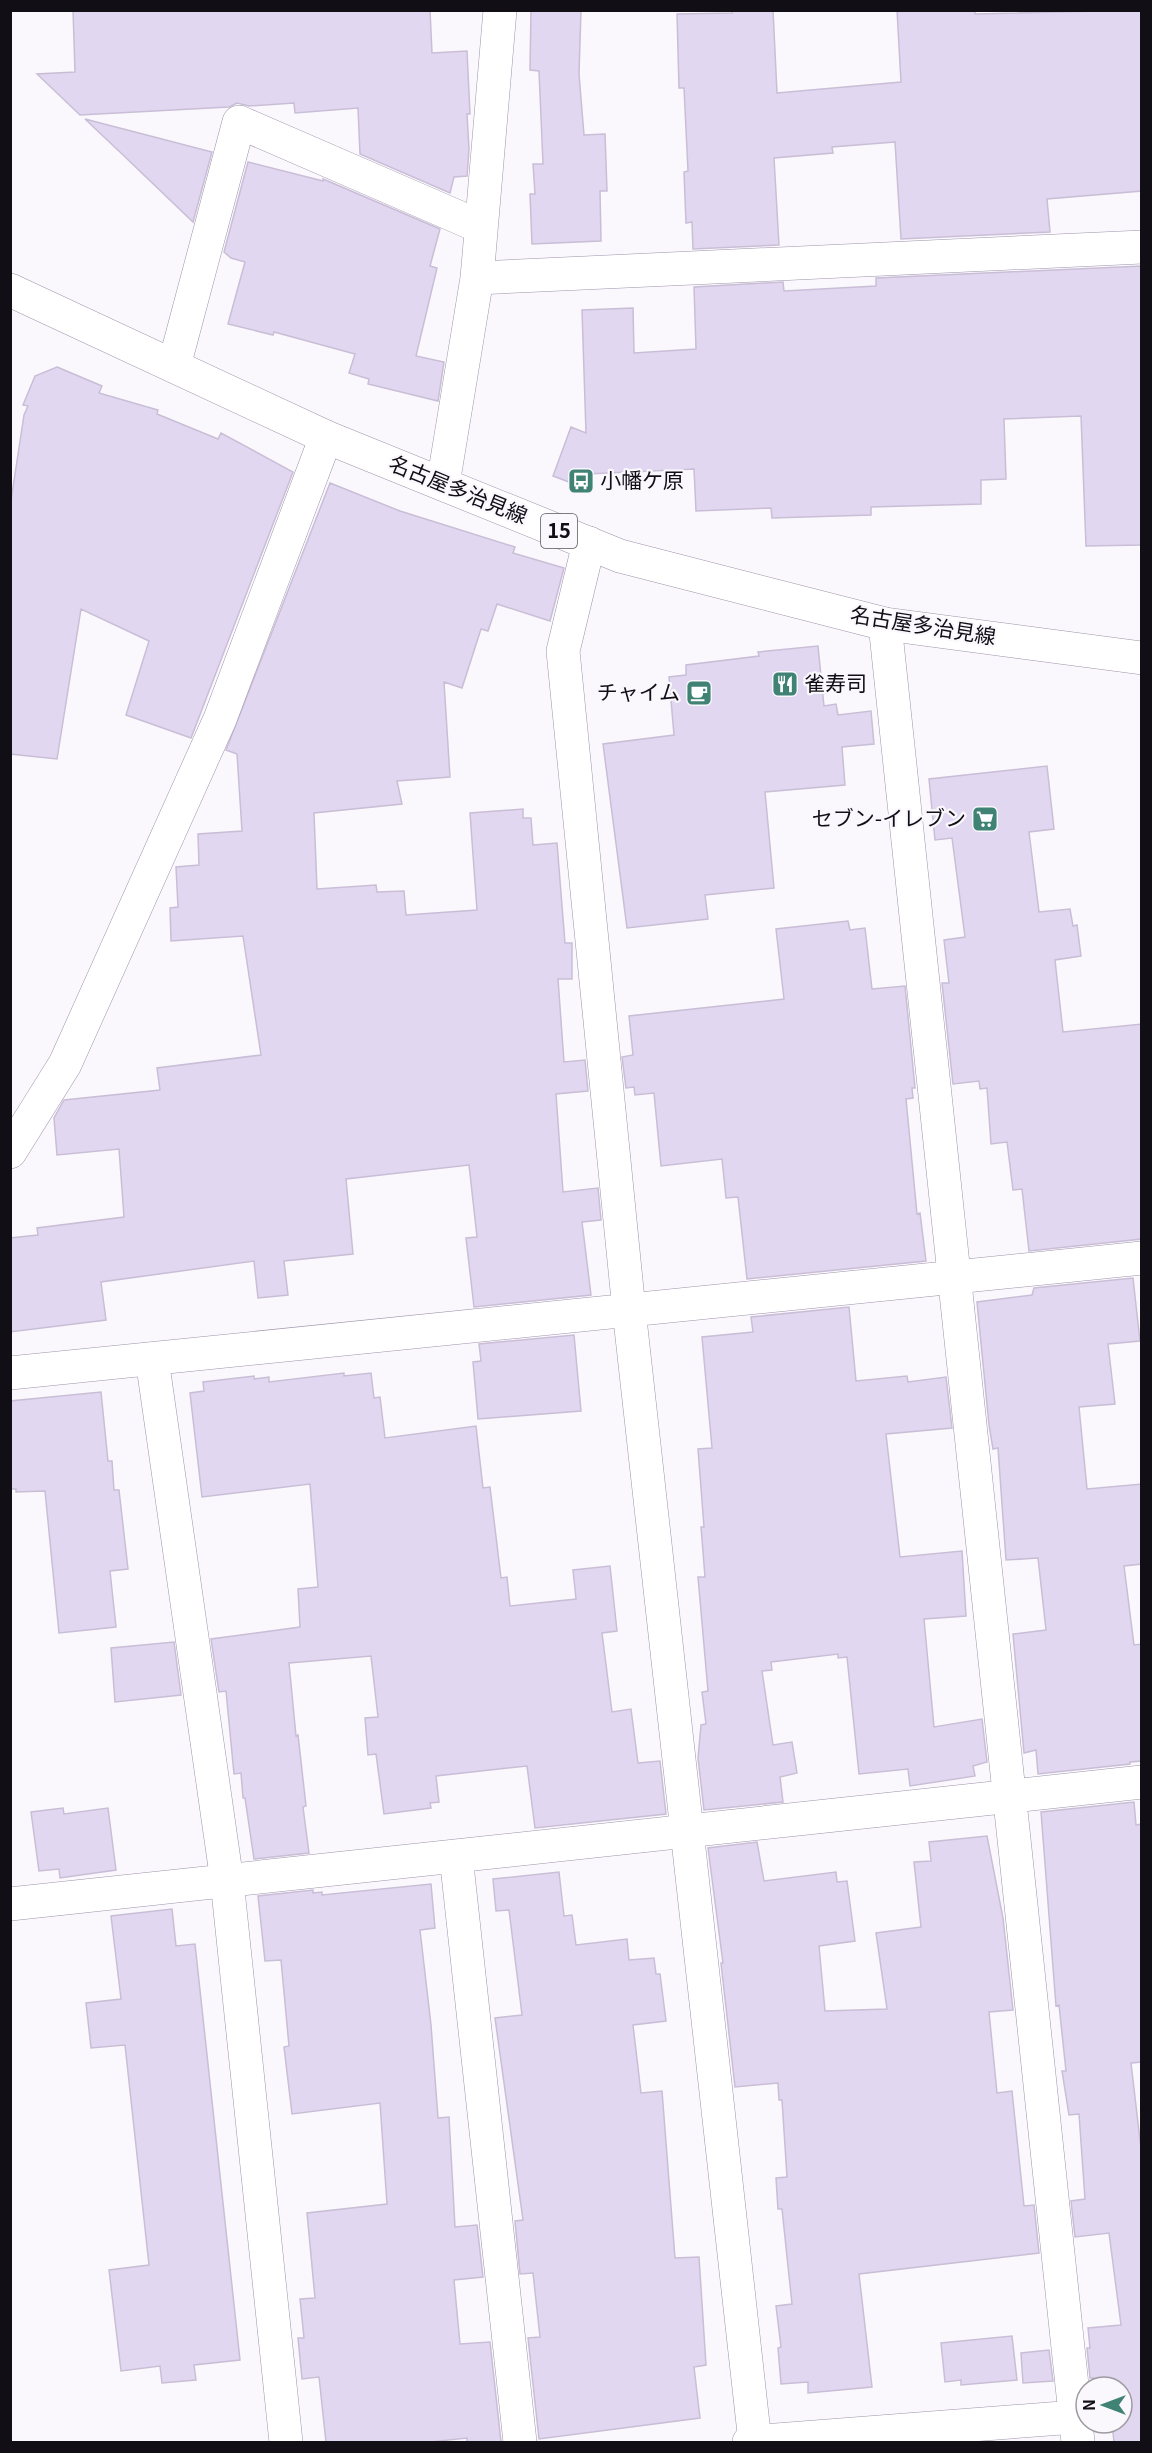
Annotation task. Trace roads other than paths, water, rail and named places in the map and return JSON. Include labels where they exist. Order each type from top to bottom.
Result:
[{"type":"street","points":[[443,484],[477,278],[500,10]]},
{"type":"street","points":[[174,366],[239,122],[481,227]]},
{"type":"street","points":[[477,278],[1142,247]]},
{"type":"street","name":"名古屋多治見線","points":[[10,290],[326,437],[620,556],[885,624],[1142,658]]},
{"type":"street","points":[[10,1152],[65,1064],[220,719],[326,437]]},
{"type":"street","points":[[589,543],[563,651],[629,1310],[755,2442]]},
{"type":"street","points":[[885,624],[1074,2411]]},
{"type":"street","points":[[10,1373],[1142,1258]]},
{"type":"street","points":[[152,1359],[227,1881],[286,2442]]},
{"type":"street","points":[[10,1904],[1142,1782]]},
{"type":"street","points":[[456,1856],[520,2442]]},
{"type":"street","points":[[749,2442],[1074,2430]]},
{"type":"place","name":"小幡ケ原","points":[[581,481]]},
{"type":"place","name":"雀寿司","points":[[785,684]]},
{"type":"place","name":"チャイム","points":[[699,693]]},
{"type":"place","name":"セブン-イレブン","points":[[985,819]]}]
